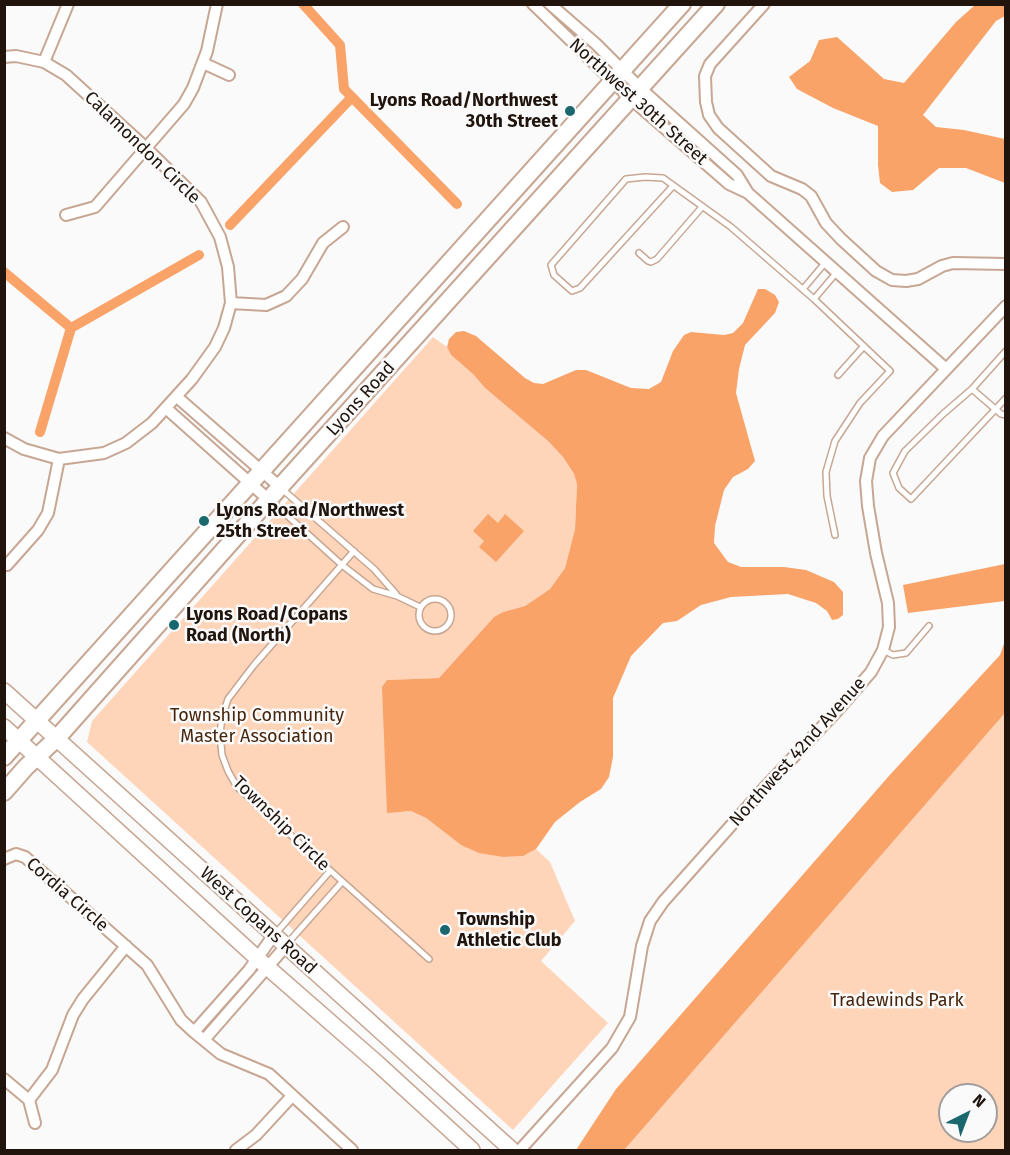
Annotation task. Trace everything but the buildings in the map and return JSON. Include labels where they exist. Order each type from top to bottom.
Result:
[{"type":"main road","name":"Lyons Road","points":[[4,757],[682,4]]},
{"type":"main road","name":"Lyons Road","points":[[4,792],[57,738],[716,4]]},
{"type":"main road","name":"West Copans Road","points":[[4,691],[512,1150]]},
{"type":"main road","name":"West Copans Road","points":[[4,727],[472,1150]]},
{"type":"street","points":[[44,62],[68,4]]},
{"type":"street","points":[[66,215],[95,207],[184,104],[194,88],[203,63],[217,4]]},
{"type":"street","name":"Northwest 30th Street","points":[[534,4],[618,76],[729,184],[748,193],[945,368]]},
{"type":"street","name":"Northwest 30th Street","points":[[550,4],[618,76]]},
{"type":"street","points":[[764,4],[710,64],[705,76],[709,115],[718,128],[771,176],[802,189],[811,196],[826,223],[841,239],[876,271],[892,280],[918,279],[942,266],[953,263],[1005,264]]},
{"type":"street","name":"Calamondon Circle","points":[[4,57],[16,56],[44,62],[66,75],[201,202],[220,237],[228,267],[231,303],[216,347],[167,410],[126,443],[104,453],[59,459],[24,449],[4,438]]},
{"type":"street","points":[[203,63],[229,75]]},
{"type":"street","points":[[231,303],[266,305],[286,296],[302,279],[323,243],[343,227]]},
{"type":"street","name":"Northwest 42nd Avenue","points":[[520,1150],[612,1048],[630,1017],[642,946],[650,921],[663,902],[767,785],[837,711],[871,672],[884,650],[889,627],[888,603],[868,506],[866,481],[870,458],[883,436],[1005,306]]},
{"type":"street","points":[[177,397],[256,477],[275,493]]},
{"type":"street","points":[[167,410],[275,493]]},
{"type":"street","points":[[7,565],[38,530],[48,513],[59,459]]},
{"type":"street","name":"Cordia Circle","points":[[4,859],[16,854],[25,857],[147,965],[182,1020],[194,1032],[221,1054],[269,1074],[352,1150]]},
{"type":"street","points":[[204,1040],[279,941]]},
{"type":"street","points":[[29,1100],[52,1070],[82,999],[126,946]]},
{"type":"street","points":[[194,1032],[263,963]]},
{"type":"street","points":[[4,1079],[29,1100],[35,1123]]},
{"type":"street","points":[[236,1150],[256,1135],[292,1096]]},
{"type":"lane","points":[[673,186],[580,288],[572,291],[554,275],[551,265],[626,179],[663,178],[731,227],[814,299],[890,370],[860,403],[835,441],[826,472],[827,496],[835,535]]},
{"type":"lane","points":[[639,253],[651,262],[657,259],[702,207]]},
{"type":"lane","points":[[803,289],[826,263]]},
{"type":"lane","points":[[814,299],[837,272]]},
{"type":"lane","points":[[838,375],[864,346]]},
{"type":"lane","points":[[1005,351],[972,389],[905,451],[893,473],[899,488],[911,499],[1005,398]]},
{"type":"lane","points":[[972,389],[1005,415]]},
{"type":"lane","points":[[275,493],[354,551],[374,569],[397,596]]},
{"type":"lane","points":[[275,493],[342,565],[373,589],[397,596],[420,608]]},
{"type":"lane","name":"Township Circle","points":[[354,551],[228,699],[222,717],[220,734],[222,755],[237,787],[429,959]]},
{"type":"lane","points":[[429,599],[442,600],[451,609],[450,622],[441,630],[428,630],[419,620],[420,608],[429,599]]},
{"type":"lane","points":[[884,650],[893,655],[906,653],[929,626]]},
{"type":"lane","points":[[279,941],[330,871]]},
{"type":"lane","points":[[279,941],[342,882]]},
{"type":"green space","name":"Township Community Master Association","points":[[433,337],[447,347],[451,355],[485,388],[548,441],[563,457],[574,474],[577,484],[575,529],[565,568],[550,589],[525,606],[494,617],[439,678],[387,680],[387,812],[411,811],[426,818],[461,845],[503,857],[522,856],[536,849],[550,862],[575,921],[541,961],[608,1023],[513,1130],[87,742],[92,721]]},
{"type":"green space","name":"Tradewinds Park","points":[[1005,713],[1005,1150],[622,1150]]},
{"type":"shaded area","points":[[975,5],[1005,5],[1005,16],[996,21],[923,115],[936,127],[964,130],[1005,139],[1005,183],[966,168],[939,168],[913,190],[892,192],[880,183],[878,126],[833,108],[797,89],[789,77],[810,61],[819,40],[837,37],[884,79],[904,83],[956,22]]},
{"type":"shaded area","points":[[758,289],[765,289],[775,295],[779,302],[775,313],[745,345],[739,369],[736,393],[755,461],[748,469],[733,477],[724,490],[715,526],[714,543],[728,562],[741,567],[784,567],[806,570],[834,582],[843,592],[843,615],[832,620],[827,611],[816,603],[788,594],[731,597],[701,605],[677,621],[663,623],[631,656],[613,698],[613,757],[609,777],[601,789],[555,822],[536,849],[523,856],[503,857],[479,853],[461,845],[426,818],[411,811],[387,813],[382,687],[387,680],[439,678],[494,617],[525,606],[550,589],[565,568],[575,529],[577,484],[574,474],[563,457],[451,355],[447,347],[449,339],[456,332],[464,331],[476,336],[534,383],[543,384],[576,370],[586,370],[631,388],[649,389],[661,382],[673,351],[684,335],[691,332],[724,335],[733,333],[743,323]]},
{"type":"shaded area","points":[[488,514],[498,523],[505,514],[524,531],[496,562],[479,547],[484,541],[473,531]]},
{"type":"shaded area","points":[[1005,564],[1005,601],[908,613],[903,585]]},
{"type":"shaded area","points":[[1005,641],[1005,713],[624,1150],[576,1150],[616,1089],[888,777],[1000,655]]},
{"type":"waterway","points":[[303,4],[340,45],[344,89],[457,204]]},
{"type":"waterway","points":[[230,225],[352,97]]},
{"type":"waterway","points":[[71,328],[199,255]]},
{"type":"waterway","points":[[4,272],[71,328],[40,432]]},
{"type":"place","name":"Lyons Road/Northwest 30th Street","points":[[570,111]]},
{"type":"place","name":"Lyons Road/Northwest 25th Street","points":[[204,521]]},
{"type":"place","name":"Lyons Road/Copans Road (North)","points":[[174,625]]},
{"type":"place","name":"Township Athletic Club","points":[[445,930]]}]
